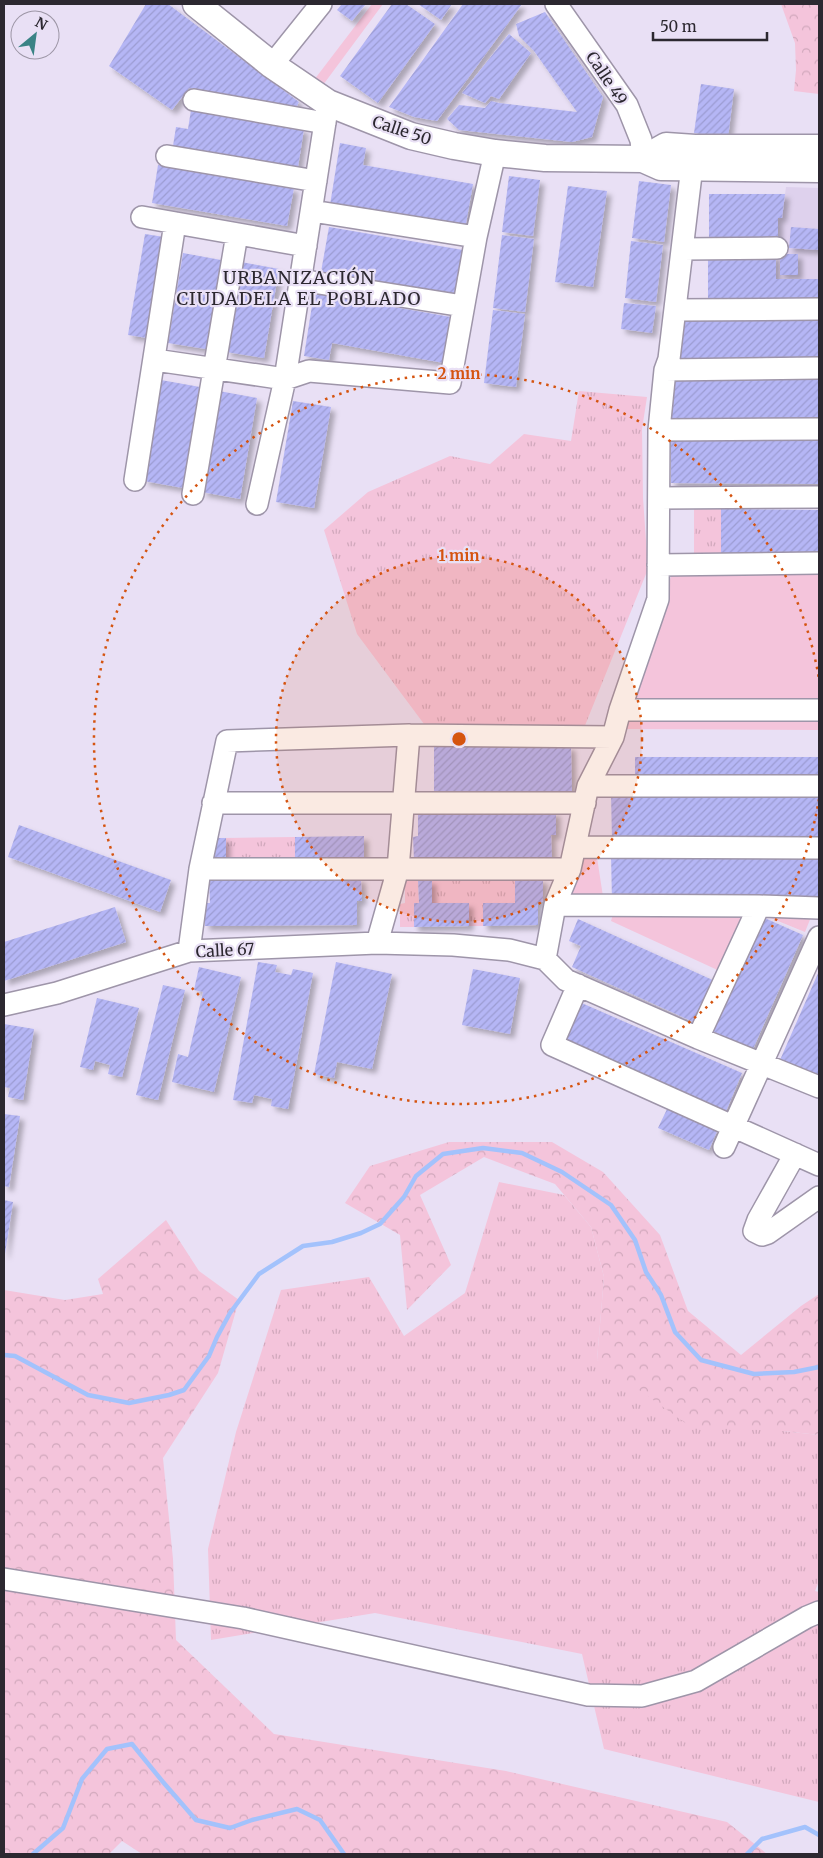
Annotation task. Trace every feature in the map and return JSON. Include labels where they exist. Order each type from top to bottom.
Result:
[{"type":"main road","name":"Calle 50","points":[[196,4],[272,65],[326,113],[411,136],[495,153],[545,158],[643,159],[661,167],[819,169]]},
{"type":"main road","points":[[643,159],[666,146],[695,148],[819,148]]},
{"type":"street","points":[[272,65],[320,4]]},
{"type":"street","name":"Calle 49","points":[[556,4],[627,105],[641,140],[643,159]]},
{"type":"street","points":[[194,100],[326,113],[285,379],[257,504]]},
{"type":"street","points":[[155,360],[285,379],[309,371],[450,383],[476,237],[495,153]]},
{"type":"street","points":[[167,156],[316,181]]},
{"type":"street","points":[[692,166],[659,430],[658,599],[620,710],[613,737],[587,794],[570,869],[555,905],[545,959],[566,980],[698,1038],[819,1087]]},
{"type":"street","points":[[312,211],[476,237]]},
{"type":"street","points":[[142,217],[306,246]]},
{"type":"street","points":[[135,480],[175,223]]},
{"type":"street","points":[[193,494],[237,234]]},
{"type":"street","points":[[683,249],[777,248]]},
{"type":"street","points":[[300,280],[463,306]]},
{"type":"street","points":[[674,310],[819,309]]},
{"type":"street","points":[[665,370],[819,368]]},
{"type":"street","points":[[659,430],[819,429]]},
{"type":"street","points":[[659,498],[819,497]]},
{"type":"street","points":[[658,565],[819,563]]},
{"type":"street","points":[[620,710],[819,710]]},
{"type":"street","points":[[189,951],[200,869],[227,741],[409,735],[613,737]]},
{"type":"street","points":[[377,943],[398,869],[409,735]]},
{"type":"street","points":[[213,803],[403,802],[819,786]]},
{"type":"street","points":[[575,848],[819,848]]},
{"type":"street","points":[[200,869],[570,869]]},
{"type":"street","points":[[555,905],[819,908]]},
{"type":"street","points":[[698,1038],[759,906]]},
{"type":"street","points":[[724,1147],[763,1065],[819,937]]},
{"type":"street","name":"Calle 67","points":[[4,1005],[57,993],[189,951],[377,943],[454,945],[509,950],[545,959]]},
{"type":"street","points":[[578,985],[552,1045],[819,1166]]},
{"type":"street","points":[[795,1154],[758,1220],[754,1231],[762,1235],[768,1233],[819,1197]]},
{"type":"street","points":[[4,1579],[243,1618],[588,1695],[642,1696],[696,1681],[807,1617],[819,1612]]},
{"type":"shaded area","points":[[786,187],[819,188],[819,279],[776,279],[778,218],[782,217]]},
{"type":"green space","points":[[372,4],[383,4],[323,85],[314,80]]},
{"type":"green space","points":[[781,4],[819,4],[819,94],[794,91],[796,70],[795,43]]},
{"type":"green space","points":[[579,391],[647,397],[642,429],[643,498],[648,569],[584,728],[424,724],[357,634],[324,530],[368,492],[450,456],[490,464],[524,434],[571,441]]},
{"type":"green space","points":[[694,509],[721,509],[721,557],[694,557]]},
{"type":"green space","points":[[819,569],[819,730],[624,729],[672,573]]},
{"type":"green space","points":[[295,837],[295,860],[226,861],[226,838]]},
{"type":"green space","points":[[596,851],[604,903],[572,897],[582,853]]},
{"type":"green space","points":[[515,879],[515,903],[483,903],[483,926],[469,926],[469,903],[432,903],[432,880]]},
{"type":"green space","points":[[405,880],[418,880],[419,903],[414,904],[414,927],[400,927],[400,904],[405,903]]},
{"type":"green space","points":[[614,911],[749,911],[724,973],[611,921]]},
{"type":"green space","points":[[813,912],[805,932],[761,914]]},
{"type":"green space","points":[[449,1142],[552,1142],[603,1172],[660,1235],[688,1311],[741,1355],[801,1306],[819,1294],[819,1435],[783,1431],[691,1427],[597,1360],[604,1277],[591,1227],[555,1184],[484,1157],[420,1195],[451,1265],[407,1310],[400,1235],[345,1203],[370,1166]]},
{"type":"green space","points":[[499,1182],[564,1195],[591,1227],[604,1277],[597,1360],[783,1431],[819,1435],[819,1581],[815,1591],[819,1592],[819,1802],[604,1749],[582,1654],[375,1613],[211,1640],[208,1549],[236,1432],[281,1290],[369,1277],[404,1336],[465,1293]]},
{"type":"green space","points":[[166,1220],[199,1271],[239,1300],[218,1373],[163,1458],[173,1559],[176,1640],[274,1734],[506,1771],[727,1822],[767,1854],[142,1854],[122,1841],[109,1854],[4,1854],[4,1290],[65,1300],[103,1294],[98,1279]]},
{"type":"building","points":[[146,4],[168,4],[299,102],[295,110],[189,88],[172,110],[109,66]]},
{"type":"building","points":[[342,4],[366,4],[352,21],[337,10]]},
{"type":"building","points":[[392,4],[406,4],[435,24],[378,103],[340,76]]},
{"type":"building","points":[[418,4],[452,4],[441,20]]},
{"type":"building","points":[[463,4],[522,4],[437,121],[414,117],[389,107]]},
{"type":"building","points":[[545,12],[603,97],[592,137],[572,142],[459,130],[447,119],[459,105],[485,108],[491,101],[577,112],[534,51],[519,36],[516,24]]},
{"type":"building","points":[[509,34],[531,53],[499,99],[491,96],[485,103],[462,93]]},
{"type":"building","points":[[701,84],[734,89],[728,138],[694,133]]},
{"type":"building","points":[[191,110],[304,129],[298,167],[173,146],[176,127],[188,129]]},
{"type":"building","points":[[340,143],[366,148],[363,165],[473,184],[465,229],[330,205]]},
{"type":"building","points":[[158,165],[294,188],[287,226],[152,203]]},
{"type":"building","points":[[509,176],[540,180],[533,236],[502,232]]},
{"type":"building","points":[[639,181],[671,185],[664,242],[632,238]]},
{"type":"building","points":[[568,186],[607,191],[593,287],[555,282]]},
{"type":"building","points":[[709,194],[785,194],[782,218],[778,218],[778,242],[709,242]]},
{"type":"building","points":[[329,227],[463,250],[455,296],[321,272]]},
{"type":"building","points":[[791,227],[819,229],[819,250],[789,248]]},
{"type":"building","points":[[145,234],[164,237],[147,338],[128,335]]},
{"type":"building","points":[[502,235],[534,239],[525,312],[493,308]]},
{"type":"building","points":[[631,241],[663,245],[656,302],[625,298]]},
{"type":"building","points":[[183,253],[221,260],[206,349],[168,343]]},
{"type":"building","points":[[780,254],[798,254],[798,275],[780,275]]},
{"type":"building","points":[[708,255],[776,255],[776,279],[819,279],[819,303],[708,302]]},
{"type":"building","points":[[241,262],[279,269],[264,358],[226,352]]},
{"type":"building","points":[[314,293],[451,317],[444,363],[332,343],[329,360],[304,356]]},
{"type":"building","points":[[624,303],[656,306],[652,333],[621,329]]},
{"type":"building","points":[[493,310],[525,314],[516,387],[484,383]]},
{"type":"building","points":[[681,316],[819,317],[819,364],[681,364]]},
{"type":"building","points":[[671,376],[819,377],[819,425],[671,424]]},
{"type":"building","points":[[161,380],[200,387],[183,488],[144,481]]},
{"type":"building","points":[[219,391],[257,398],[240,499],[202,492]]},
{"type":"building","points":[[293,401],[331,407],[314,508],[276,502]]},
{"type":"building","points":[[671,436],[819,437],[819,484],[671,483]]},
{"type":"building","points":[[721,509],[819,510],[819,558],[721,557]]},
{"type":"building","points":[[571,746],[572,792],[434,794],[434,747]]},
{"type":"building","points":[[635,757],[819,757],[819,781],[635,780]]},
{"type":"building","points":[[819,792],[819,838],[612,840],[611,794]]},
{"type":"building","points":[[556,812],[556,835],[551,835],[552,858],[414,860],[413,837],[418,836],[418,813]]},
{"type":"building","points":[[19,825],[171,880],[160,912],[8,857]]},
{"type":"building","points":[[364,836],[364,859],[295,860],[295,837]]},
{"type":"building","points":[[212,838],[226,838],[226,861],[213,861]]},
{"type":"building","points":[[818,853],[819,899],[612,901],[611,854]]},
{"type":"building","points":[[361,878],[362,901],[357,901],[357,925],[205,926],[205,903],[210,903],[209,879]]},
{"type":"building","points":[[515,879],[543,879],[543,902],[538,902],[538,925],[483,926],[483,903],[515,903]]},
{"type":"building","points":[[418,880],[432,880],[432,903],[469,903],[469,926],[414,927],[414,903],[419,903]]},
{"type":"building","points":[[115,907],[126,942],[4,981],[4,942]]},
{"type":"building","points":[[760,916],[803,935],[753,1049],[710,1030]]},
{"type":"building","points":[[578,919],[717,982],[698,1024],[572,967],[581,946],[569,941]]},
{"type":"building","points":[[258,962],[277,965],[275,972],[291,975],[293,969],[313,973],[288,1109],[271,1106],[272,1099],[254,1095],[252,1103],[233,1100]]},
{"type":"building","points":[[336,962],[392,974],[372,1069],[337,1062],[334,1078],[314,1074]]},
{"type":"building","points":[[199,967],[241,977],[214,1092],[172,1082],[178,1054],[188,1057],[203,992],[194,990]]},
{"type":"building","points":[[473,969],[520,978],[510,1034],[462,1025]]},
{"type":"building","points":[[819,971],[819,1077],[780,1060]]},
{"type":"building","points":[[163,985],[185,990],[158,1100],[136,1095]]},
{"type":"building","points":[[97,998],[139,1008],[122,1077],[108,1074],[110,1065],[95,1061],[93,1070],[80,1067]]},
{"type":"building","points":[[577,1001],[742,1073],[724,1116],[559,1044]]},
{"type":"building","points":[[4,1024],[34,1029],[23,1100],[8,1097],[10,1088],[4,1087]]},
{"type":"building","points":[[668,1107],[718,1129],[709,1150],[658,1128]]},
{"type":"building","points":[[4,1114],[20,1116],[9,1187],[4,1186]]},
{"type":"building","points":[[4,1200],[13,1202],[5,1254],[4,1254]]},
{"type":"waterway","points":[[4,1355],[15,1356],[88,1395],[129,1403],[184,1390],[209,1356],[230,1313],[259,1274],[303,1246],[332,1242],[361,1233],[380,1224],[404,1197],[416,1176],[443,1154],[483,1148],[522,1153],[562,1172],[611,1205],[635,1240],[646,1272],[661,1295],[675,1332],[701,1360],[754,1374],[794,1372],[819,1367]]},
{"type":"waterway","points":[[33,1854],[63,1828],[82,1779],[107,1749],[132,1744],[196,1820],[230,1828],[252,1820],[297,1809],[320,1820],[344,1854]]},
{"type":"waterway","points":[[747,1854],[762,1839],[805,1827],[819,1835]]},
{"type":"district","name":"URBANIZACIÓN CIUDADELA EL POBLADO","points":[[299,287]]}]
